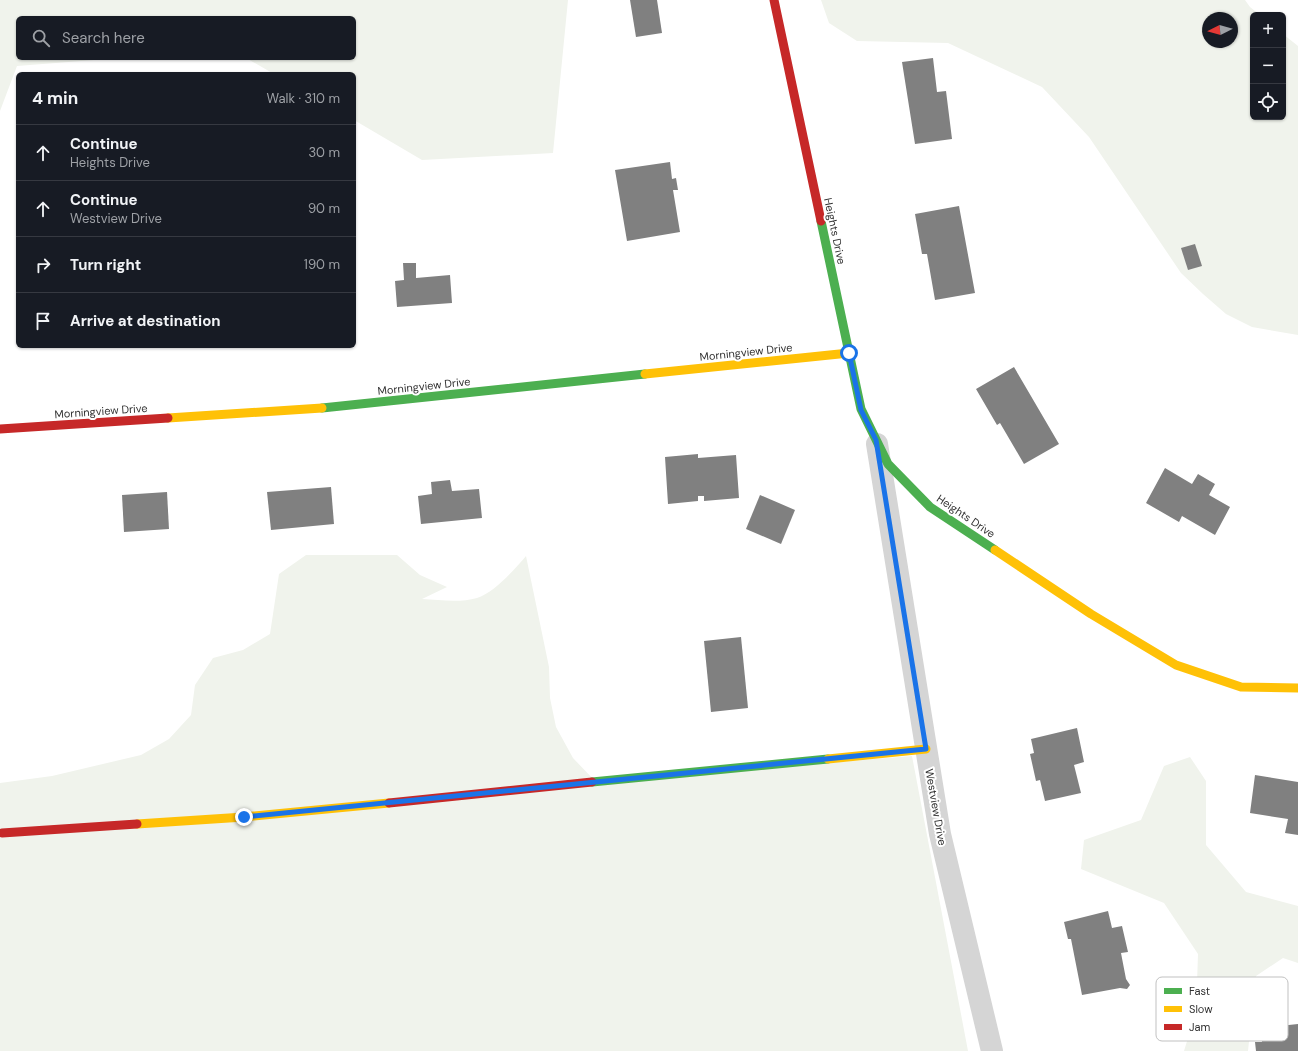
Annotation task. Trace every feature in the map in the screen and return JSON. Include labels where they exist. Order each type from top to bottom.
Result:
[{"type":"street","name":"Heights Drive","points":[[774,0],[861,410],[888,464],[930,507],[1091,614],[1176,665],[1241,687],[1298,688]]},
{"type":"street","name":"Morningview Drive","points":[[0,429],[334,407],[849,353]]},
{"type":"street","name":"Westview Drive","points":[[876,440],[940,834],[992,1051]]},
{"type":"street","points":[[2,833],[244,817],[926,749]]},
{"type":"shaded area","points":[[0,0],[568,0],[553,153],[422,160],[356,121],[356,72],[270,72],[250,60],[356,60],[356,16],[16,16],[16,60],[94,60],[17,66],[0,111]]},
{"type":"shaded area","points":[[821,0],[1245,0],[1256,12],[1250,12],[1250,120],[1286,120],[1286,36],[1298,46],[1298,335],[1252,327],[1226,314],[1181,273],[1089,137],[1042,87],[948,43],[857,41],[829,23]]},
{"type":"shaded area","points":[[306,555],[397,555],[420,575],[447,587],[422,599],[450,601],[470,600],[484,595],[504,580],[526,556],[549,667],[550,698],[556,727],[573,758],[596,782],[912,756],[968,1051],[0,1051],[0,783],[52,776],[141,755],[169,739],[191,715],[195,685],[213,658],[243,650],[270,634],[279,574]]},
{"type":"shaded area","points":[[1190,757],[1206,781],[1206,845],[1246,892],[1298,906],[1298,963],[1283,958],[1256,977],[1197,977],[1198,954],[1164,903],[1081,869],[1084,840],[1141,820],[1164,766]]},
{"type":"shaded area","points":[[1187,1041],[1249,1041],[1248,1051],[1184,1051]]},
{"type":"building","points":[[630,0],[657,0],[662,33],[636,37]]},
{"type":"building","points":[[933,58],[937,92],[946,91],[952,139],[915,144],[902,62]]},
{"type":"building","points":[[670,162],[672,179],[676,178],[678,190],[673,190],[680,232],[627,241],[615,170]]},
{"type":"building","points":[[959,206],[975,293],[935,300],[927,254],[922,254],[915,214]]},
{"type":"building","points":[[1195,244],[1202,266],[1188,270],[1181,248]]},
{"type":"building","points":[[403,263],[416,263],[416,278],[450,275],[452,303],[397,307],[395,281],[404,280]]},
{"type":"building","points":[[1014,367],[1059,444],[1024,464],[1000,423],[997,425],[976,389]]},
{"type":"building","points":[[698,454],[698,458],[736,455],[739,498],[704,501],[704,496],[698,496],[698,501],[668,504],[665,457]]},
{"type":"building","points":[[1165,468],[1192,484],[1198,474],[1215,484],[1209,495],[1230,507],[1215,535],[1182,516],[1179,522],[1146,503]]},
{"type":"building","points":[[450,480],[452,491],[479,489],[482,518],[421,524],[418,496],[432,494],[431,482]]},
{"type":"building","points":[[331,487],[334,524],[271,530],[267,492]]},
{"type":"building","points":[[167,492],[169,529],[124,532],[122,495]]},
{"type":"building","points":[[760,495],[795,510],[781,544],[746,529]]},
{"type":"building","points":[[741,637],[748,708],[711,712],[704,641]]},
{"type":"building","points":[[1077,728],[1084,762],[1074,765],[1081,793],[1045,801],[1040,780],[1036,781],[1030,754],[1034,753],[1031,739]]},
{"type":"building","points":[[1255,775],[1298,782],[1298,835],[1285,833],[1288,819],[1250,813]]},
{"type":"building","points":[[1108,911],[1112,928],[1122,926],[1128,952],[1121,953],[1126,979],[1130,985],[1127,989],[1120,988],[1082,995],[1071,939],[1068,939],[1064,922]]},
{"type":"building","points":[[1298,1024],[1298,1051],[1256,1051],[1255,1042],[1288,1041],[1288,1025]]},
{"type":"traffic: fast","points":[[821,221],[861,409],[888,464],[930,507],[995,550]]},
{"type":"traffic: fast","points":[[322,408],[645,374]]},
{"type":"traffic: fast","points":[[592,782],[828,759]]},
{"type":"traffic: slow","points":[[645,374],[849,353]]},
{"type":"traffic: slow","points":[[168,418],[322,408]]},
{"type":"traffic: slow","points":[[995,550],[1091,614],[1176,665],[1241,687],[1298,688]]},
{"type":"traffic: slow","points":[[828,759],[926,749]]},
{"type":"traffic: slow","points":[[137,824],[244,817],[389,803]]},
{"type":"traffic: jam","points":[[774,0],[821,221]]},
{"type":"traffic: jam","points":[[0,429],[168,418]]},
{"type":"traffic: jam","points":[[389,803],[592,782]]},
{"type":"traffic: jam","points":[[2,833],[137,824]]},
{"type":"route","points":[[244,817],[926,749],[876,440],[861,410],[849,353]]}]
